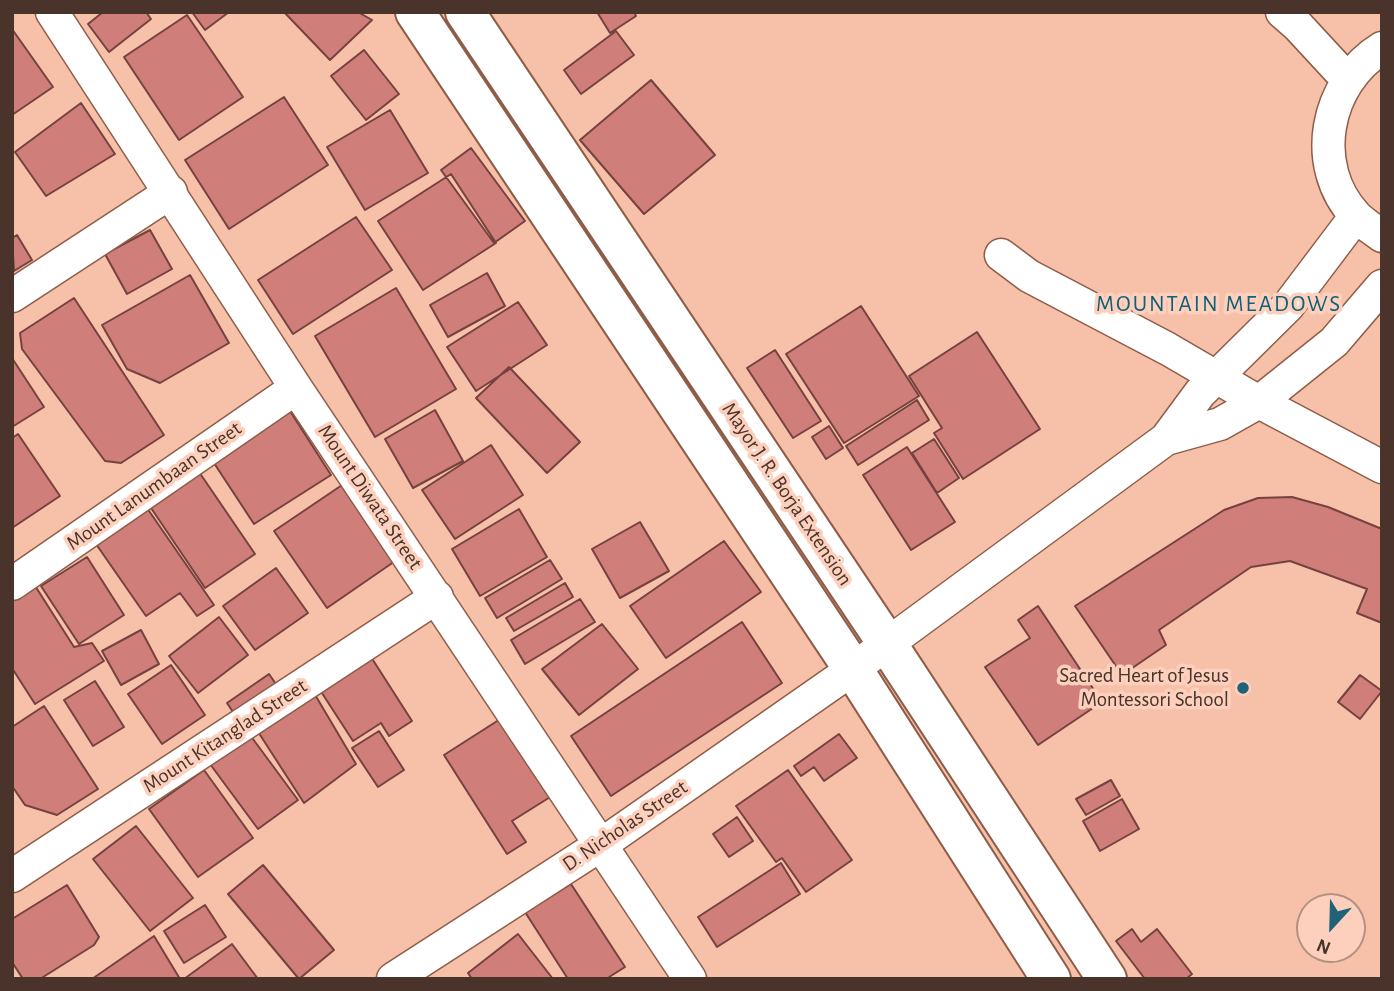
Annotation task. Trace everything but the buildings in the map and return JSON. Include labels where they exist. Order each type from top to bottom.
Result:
[{"type":"main road","name":"Mayor J. R. Borja Extension","points":[[415,12],[853,669],[1051,979]]},
{"type":"main road","name":"Mayor J. R. Borja Extension","points":[[465,12],[888,645],[1107,979]]},
{"type":"street","name":"Mount Diwata Street","points":[[52,12],[296,388],[690,979]]},
{"type":"street","points":[[1282,12],[1347,79]]},
{"type":"street","points":[[1382,48],[1368,56],[1347,79],[1331,112],[1328,148],[1336,184],[1356,215],[1382,236]]},
{"type":"street","points":[[12,296],[171,192]]},
{"type":"street","points":[[1166,439],[1200,393],[1288,306],[1356,215]]},
{"type":"street","points":[[1001,255],[1029,276],[1382,467]]},
{"type":"street","points":[[1166,439],[1220,424],[1259,402],[1334,342],[1382,286]]},
{"type":"street","name":"Mount Lanumbaan Street","points":[[12,584],[296,388]]},
{"type":"street","name":"D. Nicholas Street","points":[[393,979],[602,844],[888,645],[1166,439]]},
{"type":"street","name":"Mount Kitanglad Street","points":[[12,876],[437,597]]},
{"type":"place","name":"Sacred Heart of Jesus Montessori School","points":[[1243,688]]},
{"type":"district","name":"MOUNTAIN MEADOWS","points":[[1219,304]]}]
